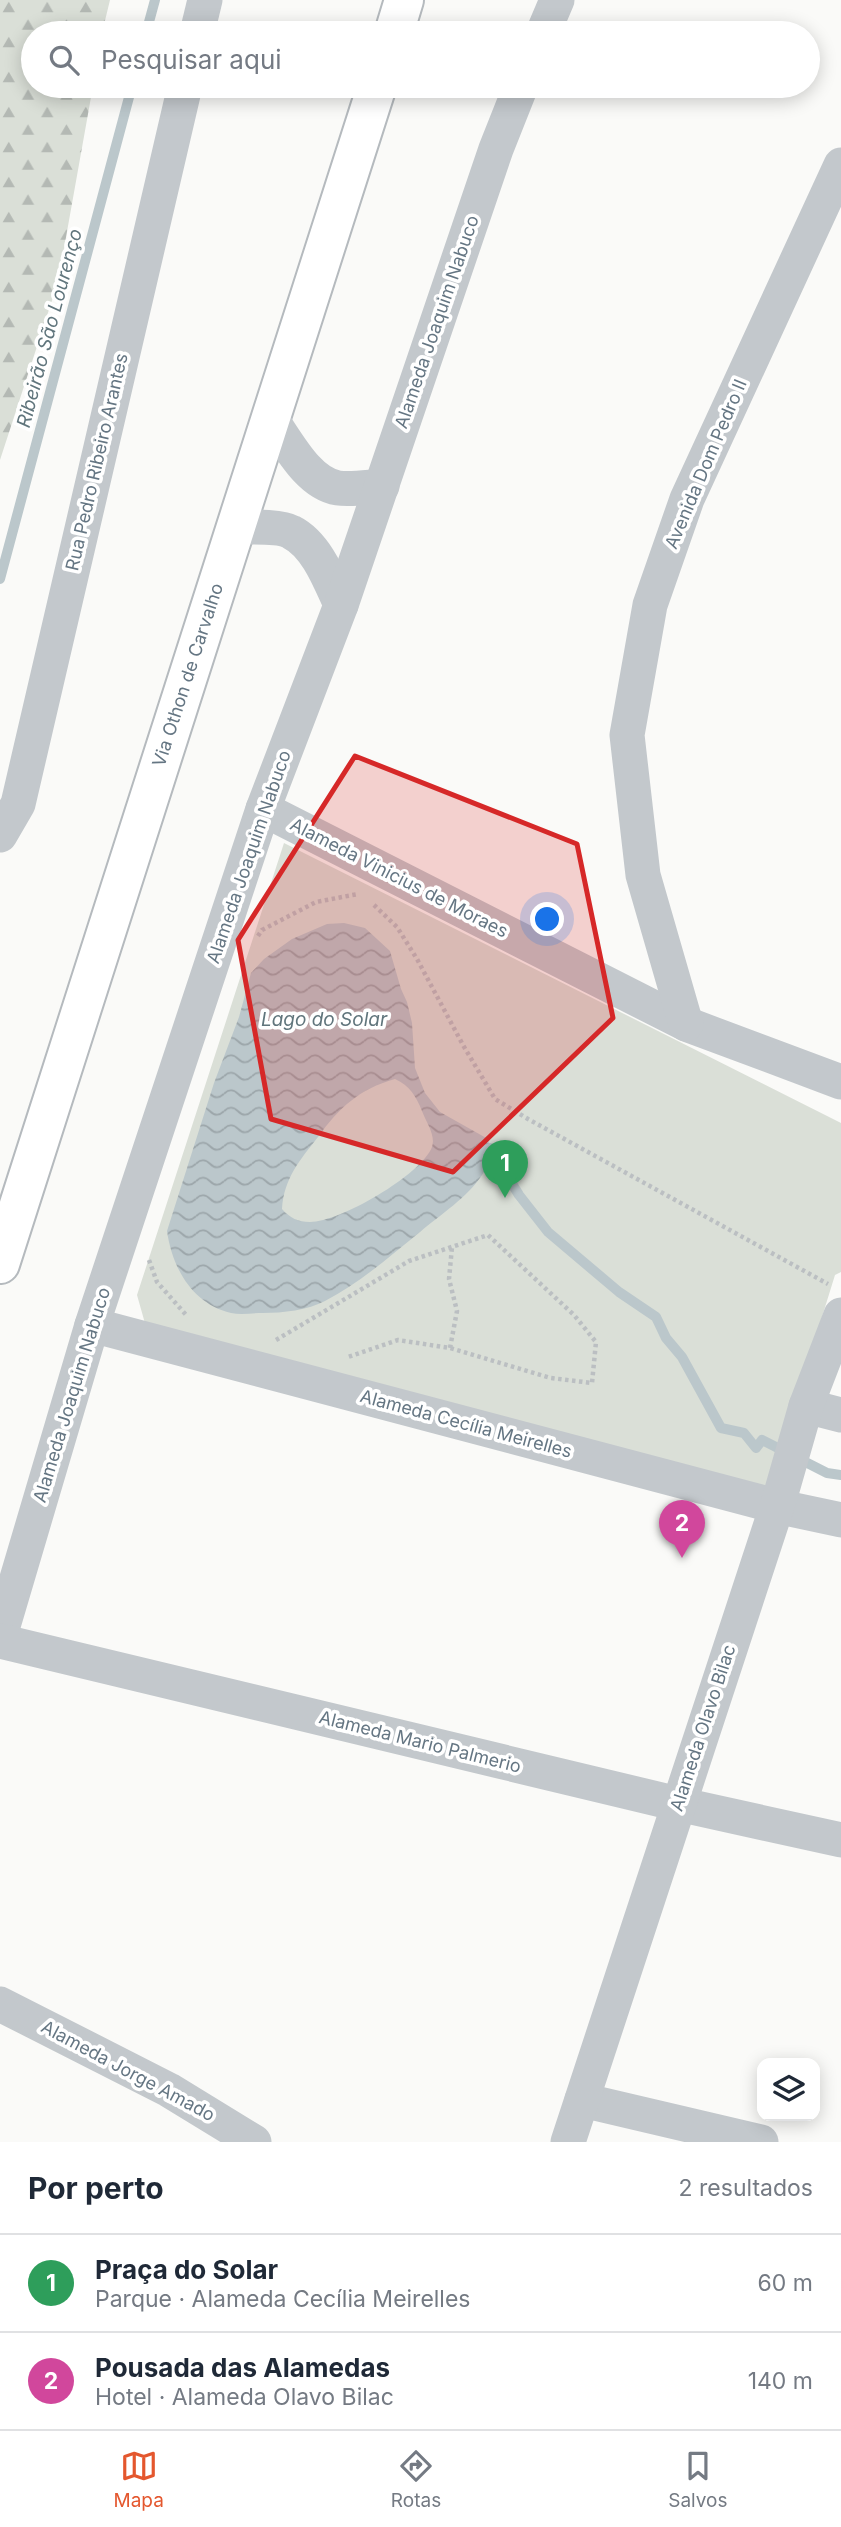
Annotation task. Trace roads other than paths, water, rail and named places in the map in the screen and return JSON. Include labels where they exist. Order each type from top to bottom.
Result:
[{"type":"main road","points":[[398,21],[404,0]]},
{"type":"main road","name":"Via Othon de Carvalho","points":[[0,1264],[373,98]]},
{"type":"street","points":[[200,21],[205,0]]},
{"type":"street","points":[[548,21],[557,0]]},
{"type":"street","name":"Rua Pedro Ribeiro Arantes","points":[[0,835],[18,804],[182,98]]},
{"type":"street","name":"Alameda Joaquim Nabuco","points":[[0,1636],[92,1325],[263,809],[341,605],[496,149],[517,98]]},
{"type":"street","name":"Avenida Dom Pedro II","points":[[686,1024],[643,875],[627,735],[650,605],[687,499],[841,165]]},
{"type":"street","points":[[270,418],[319,481],[338,488],[382,486]]},
{"type":"street","points":[[236,527],[290,530],[306,544],[324,569],[341,605]]},
{"type":"street","name":"Alameda Vinicius de Moraes","points":[[263,809],[686,1024],[841,1082]]},
{"type":"street","name":"Alameda Olavo Bilac","points":[[568,2142],[778,1502],[835,1300]]},
{"type":"street","name":"Alameda Cecília Meirelles","points":[[92,1325],[841,1520]]},
{"type":"street","points":[[802,1418],[841,1415]]},
{"type":"street","name":"Alameda Mario Palmerio","points":[[0,1641],[678,1804],[841,1840]]},
{"type":"street","name":"Alameda Jorge Amado","points":[[0,2004],[169,2090],[254,2142]]},
{"type":"street","points":[[582,2100],[761,2142]]},
{"type":"water","name":"Lago do Solar","points":[[344,923],[365,928],[390,951],[407,1002],[412,1023],[415,1068],[425,1093],[440,1112],[488,1139],[488,1162],[485,1171],[462,1198],[374,1269],[338,1294],[311,1307],[295,1310],[231,1313],[205,1301],[186,1282],[174,1258],[167,1231],[214,1083],[239,1017],[251,973],[264,959],[292,939],[327,924]],"holes":[[[395,1079],[415,1096],[432,1133],[432,1147],[425,1158],[413,1171],[378,1195],[340,1214],[310,1222],[288,1215],[282,1209],[283,1198],[294,1170],[334,1117],[351,1101],[371,1088]]]},
{"type":"waterway","name":"Ribeirão São Lourenço","points":[[149,21],[155,0]]},
{"type":"waterway","name":"Ribeirão São Lourenço","points":[[0,579],[129,98]]},
{"type":"waterway","points":[[490,1148],[519,1195],[548,1232],[619,1292],[656,1317],[666,1338],[682,1357],[721,1428],[744,1433],[756,1448],[762,1440],[827,1473],[841,1475]]},
{"type":"place","name":"Praça do Solar","points":[[505,1198]]},
{"type":"place","name":"Pousada das Alamedas","points":[[682,1558]]}]
